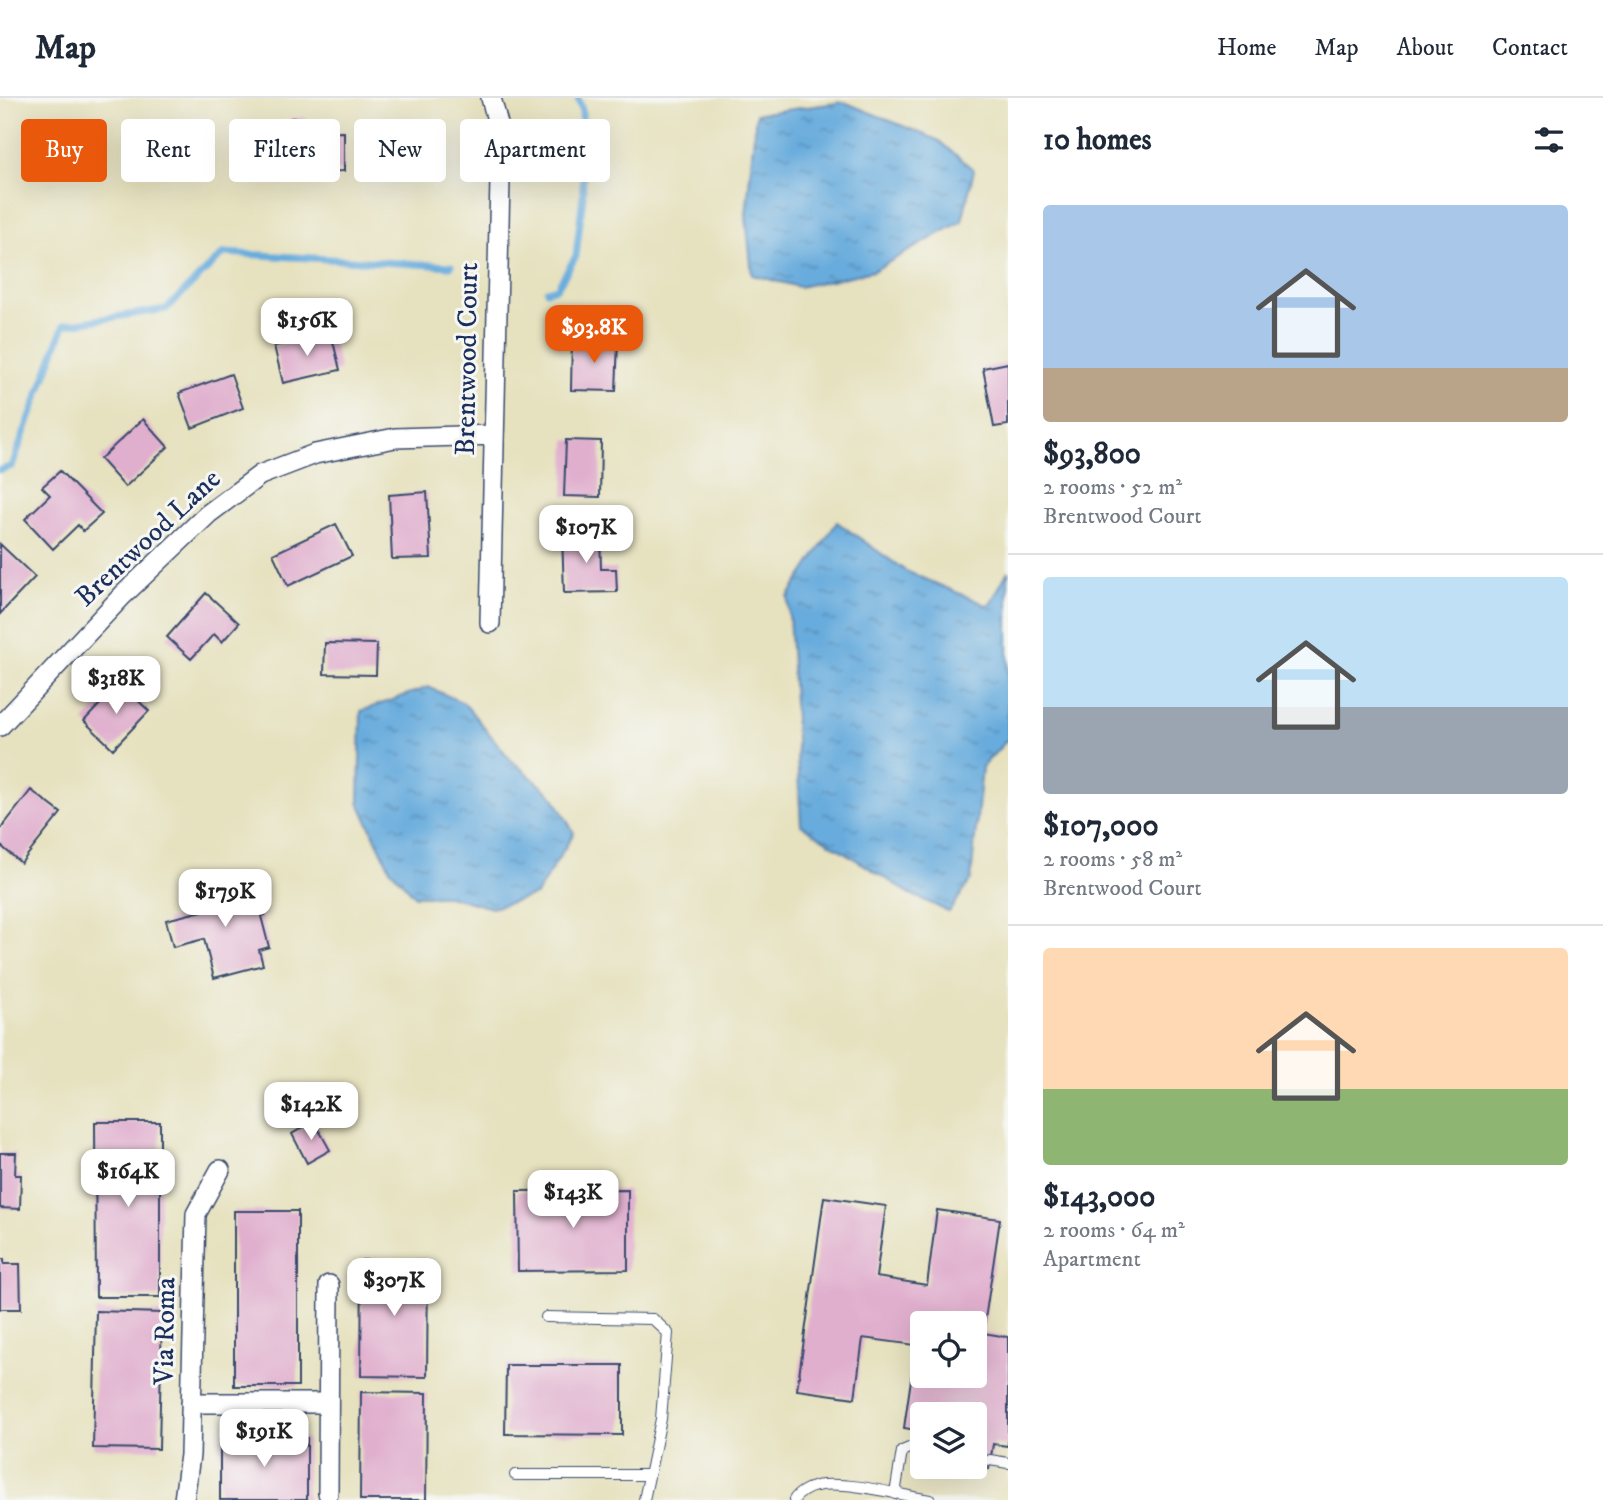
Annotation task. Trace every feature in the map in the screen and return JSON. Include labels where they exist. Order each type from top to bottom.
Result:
[{"type":"street","name":"Brentwood Court","points":[[490,623],[500,135],[491,98]]},
{"type":"street","name":"Brentwood Lane","points":[[0,726],[123,595],[208,514],[260,475],[315,454],[395,438],[493,435]]},
{"type":"street","name":"Via Roma","points":[[184,1500],[190,1455],[196,1214],[220,1170]]},
{"type":"street","points":[[328,1493],[329,1285]]},
{"type":"street","points":[[191,1403],[328,1403]]},
{"type":"lane","points":[[546,1317],[653,1319],[668,1333],[662,1419],[644,1500]]},
{"type":"lane","points":[[895,1494],[902,1451],[910,1448]]},
{"type":"lane","points":[[990,1460],[1008,1463]]},
{"type":"lane","points":[[515,1475],[649,1475]]},
{"type":"lane","points":[[794,1500],[798,1494],[815,1486],[840,1486],[930,1500]]},
{"type":"water","points":[[844,102],[938,140],[974,170],[962,221],[873,271],[799,287],[752,275],[746,216],[756,114]]},
{"type":"water","points":[[837,522],[906,571],[989,606],[1008,571],[1008,739],[982,767],[971,880],[949,912],[909,893],[801,825],[788,597]]},
{"type":"water","points":[[428,687],[464,703],[510,759],[553,796],[574,833],[536,895],[492,908],[448,896],[415,896],[390,869],[359,803],[361,711]]},
{"type":"building","points":[[340,132],[344,132],[344,171],[340,171]]},
{"type":"building","points":[[331,333],[340,370],[283,383],[274,346]]},
{"type":"building","points":[[572,340],[618,341],[616,391],[571,390]]},
{"type":"building","points":[[1008,363],[1008,425],[994,427],[983,368]]},
{"type":"building","points":[[231,374],[243,408],[192,428],[179,393]]},
{"type":"building","points":[[143,419],[168,447],[125,487],[100,459]]},
{"type":"building","points":[[566,440],[601,441],[600,497],[564,496]]},
{"type":"building","points":[[60,471],[102,514],[83,531],[78,525],[53,549],[25,519],[50,495],[42,487]]},
{"type":"building","points":[[427,492],[431,558],[392,559],[389,495]]},
{"type":"building","points":[[336,524],[352,556],[288,586],[273,554]]},
{"type":"building","points":[[600,533],[601,569],[616,569],[617,592],[564,593],[562,534]]},
{"type":"building","points":[[0,544],[35,577],[0,614]]},
{"type":"building","points":[[206,593],[239,623],[222,642],[214,634],[191,659],[167,637]]},
{"type":"building","points":[[325,643],[377,644],[376,675],[324,674]]},
{"type":"building","points":[[120,683],[149,711],[113,749],[84,721]]},
{"type":"building","points":[[31,790],[61,813],[21,863],[0,845],[0,830]]},
{"type":"building","points":[[225,880],[229,896],[259,889],[265,915],[261,916],[269,947],[259,950],[263,965],[214,978],[204,939],[173,947],[166,920],[202,911],[196,888]]},
{"type":"building","points":[[314,1121],[330,1150],[307,1163],[292,1134]]},
{"type":"building","points":[[95,1122],[160,1122],[160,1297],[96,1297]]},
{"type":"building","points":[[0,1153],[16,1153],[15,1175],[21,1175],[20,1209],[0,1208]]},
{"type":"building","points":[[628,1190],[628,1270],[518,1271],[517,1191]]},
{"type":"building","points":[[824,1197],[886,1206],[876,1277],[927,1285],[937,1210],[1000,1219],[986,1311],[910,1311],[910,1344],[863,1338],[855,1398],[797,1390]]},
{"type":"building","points":[[234,1211],[298,1211],[298,1386],[234,1386]]},
{"type":"building","points":[[0,1259],[4,1259],[4,1264],[20,1264],[21,1309],[0,1309]]},
{"type":"building","points":[[362,1260],[428,1261],[427,1377],[361,1376]]},
{"type":"building","points":[[96,1311],[162,1313],[159,1449],[93,1448]]},
{"type":"building","points":[[987,1334],[1008,1337],[1008,1446],[993,1444],[989,1469],[987,1402],[910,1402],[910,1429],[904,1428],[910,1386],[987,1388]]},
{"type":"building","points":[[506,1365],[622,1365],[622,1435],[505,1434]]},
{"type":"building","points":[[361,1392],[427,1393],[426,1500],[360,1500]]},
{"type":"building","points":[[220,1438],[307,1438],[307,1500],[220,1500]]},
{"type":"waterway","points":[[547,291],[557,288],[576,256],[583,196],[582,110],[578,98]]},
{"type":"waterway","points":[[0,470],[12,466],[64,325],[166,309],[224,253],[451,266]]}]
